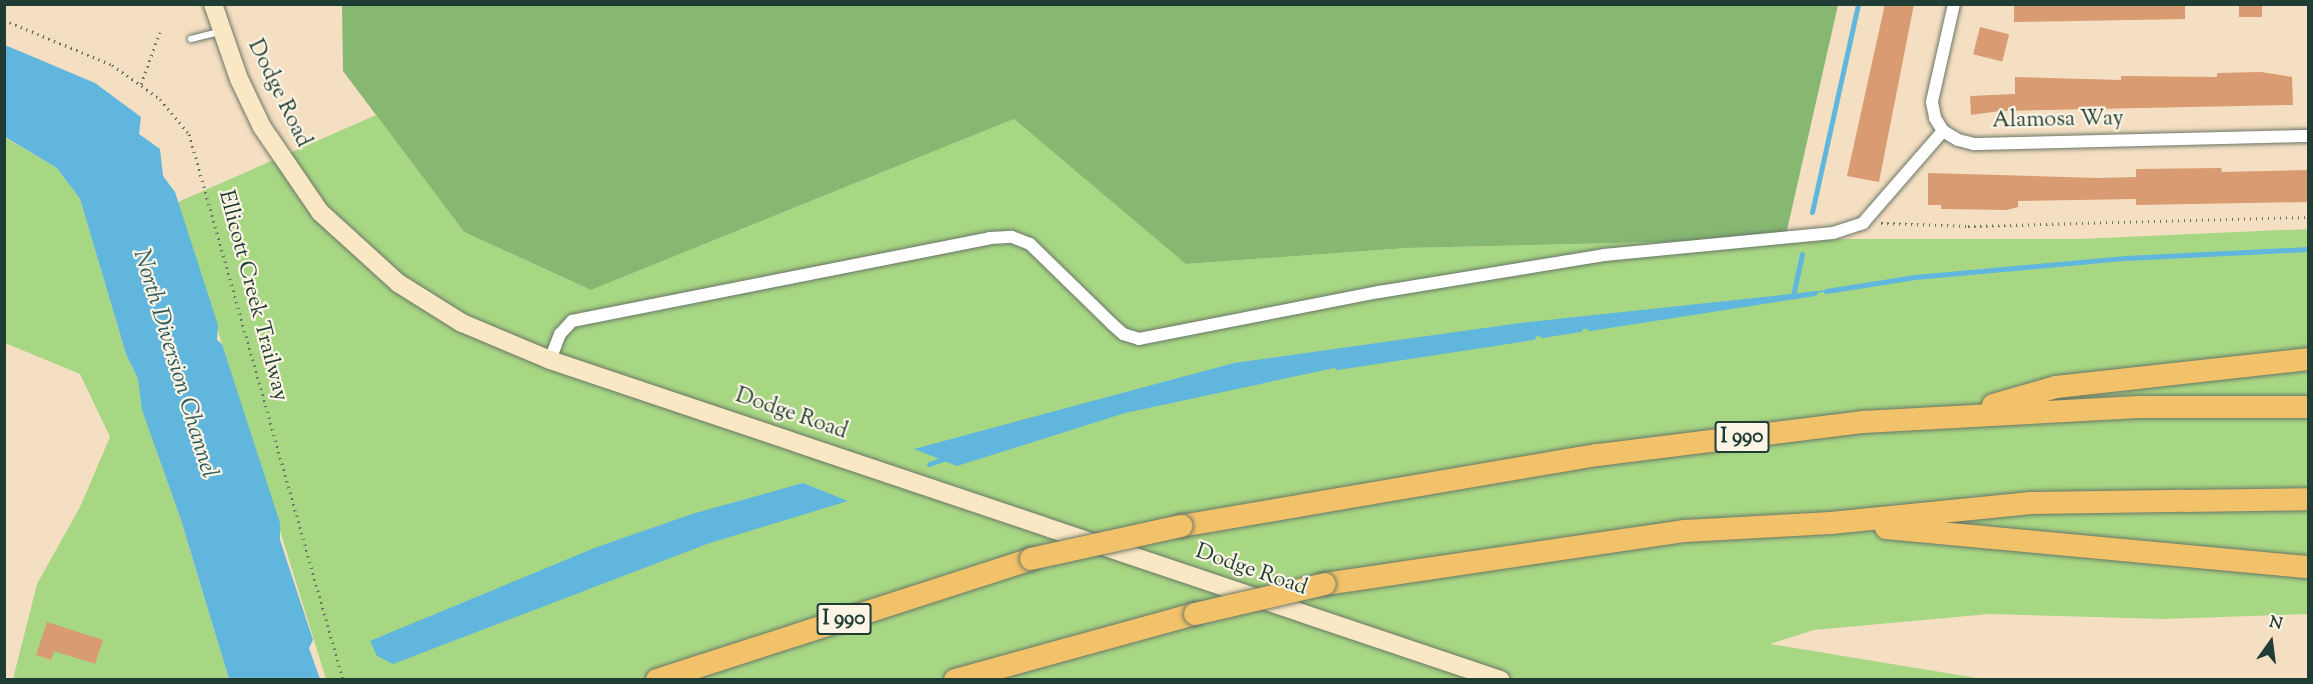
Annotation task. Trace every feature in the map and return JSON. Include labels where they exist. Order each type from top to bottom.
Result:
[{"type":"highway","points":[[1954,417],[2055,387],[2308,358]]},
{"type":"highway","name":"I 990","points":[[657,680],[1030,559],[1181,526],[1598,455],[1863,422],[2139,406],[2308,407]]},
{"type":"highway","points":[[955,680],[1195,614],[1325,584],[1685,531],[1831,523],[2031,503],[2308,499]]},
{"type":"highway","points":[[1831,523],[2308,567]]},
{"type":"street","name":"Dodge Road","points":[[213,4],[262,127],[320,212],[359,250],[428,303],[462,323],[550,360],[1501,680]]},
{"type":"street","points":[[550,360],[560,334],[572,321],[990,238],[1012,237],[1030,244],[1123,334],[1139,339],[1379,292],[1604,255],[1833,232],[1863,222],[1943,131],[1935,118],[1932,102],[1954,4]]},
{"type":"street","name":"Alamosa Way","points":[[1943,131],[1974,144],[2308,136]]},
{"type":"lane","points":[[191,39],[223,32]]},
{"type":"path","name":"Ellicott Creek Trailway","points":[[4,20],[82,49],[141,84],[176,115],[193,143],[344,680]]},
{"type":"path","points":[[141,84],[160,32]]},
{"type":"path","points":[[1863,222],[1968,226],[2308,217]]},
{"type":"green space","points":[[342,5],[1838,5],[1785,239],[1407,248],[1186,264],[1014,119],[591,290],[464,232],[343,71]]},
{"type":"green space","points":[[376,115],[464,232],[591,290],[1014,119],[1187,264],[1407,248],[1785,239],[2079,239],[2308,229],[2308,614],[2163,619],[1989,614],[1814,630],[1770,644],[1989,680],[326,679],[178,202]]},
{"type":"green space","points":[[4,137],[57,168],[80,199],[126,354],[138,379],[146,421],[181,520],[229,679],[13,679],[37,584],[80,507],[110,437],[80,374],[5,343]]},
{"type":"water","name":"North Diversion Channel","points":[[5,45],[95,83],[141,117],[139,134],[160,149],[163,176],[175,192],[218,325],[217,340],[222,344],[280,523],[280,540],[313,640],[309,648],[320,679],[229,679],[181,520],[142,410],[138,379],[126,354],[80,199],[57,168],[5,137]]},
{"type":"water","points":[[1856,287],[1339,367],[1125,413],[957,466],[914,449],[1234,363],[1520,323]]},
{"type":"water","points":[[803,483],[848,501],[707,544],[393,664],[377,656],[370,641],[597,547],[692,514]]},
{"type":"building","points":[[1885,4],[1914,4],[1879,182],[1847,176]]},
{"type":"building","points":[[2014,4],[2185,4],[2185,19],[2014,22]]},
{"type":"building","points":[[2239,4],[2262,4],[2262,17],[2239,17]]},
{"type":"building","points":[[1980,27],[2009,34],[2002,61],[1973,54]]},
{"type":"building","points":[[2261,72],[2292,77],[2293,105],[2000,111],[1971,115],[1970,96],[2015,94],[2015,77],[2121,80],[2121,76],[2217,77],[2217,73]]},
{"type":"building","points":[[2221,168],[2222,172],[2308,170],[2308,202],[2136,205],[2136,199],[2018,201],[2018,207],[2007,210],[1941,209],[1941,205],[1928,205],[1928,173],[2099,178],[2136,177],[2136,169]]},
{"type":"building","points":[[47,622],[103,640],[95,664],[54,651],[51,660],[36,655]]},
{"type":"waterway","points":[[1812,212],[1858,4]]},
{"type":"waterway","points":[[1826,291],[1915,277],[2125,258],[2308,249]]},
{"type":"waterway","points":[[1793,296],[1802,254]]},
{"type":"waterway","points":[[1589,328],[1814,293]]},
{"type":"waterway","points":[[1542,335],[1580,329]]},
{"type":"waterway","points":[[1337,367],[1533,337]]},
{"type":"waterway","points":[[929,464],[946,458]]}]
